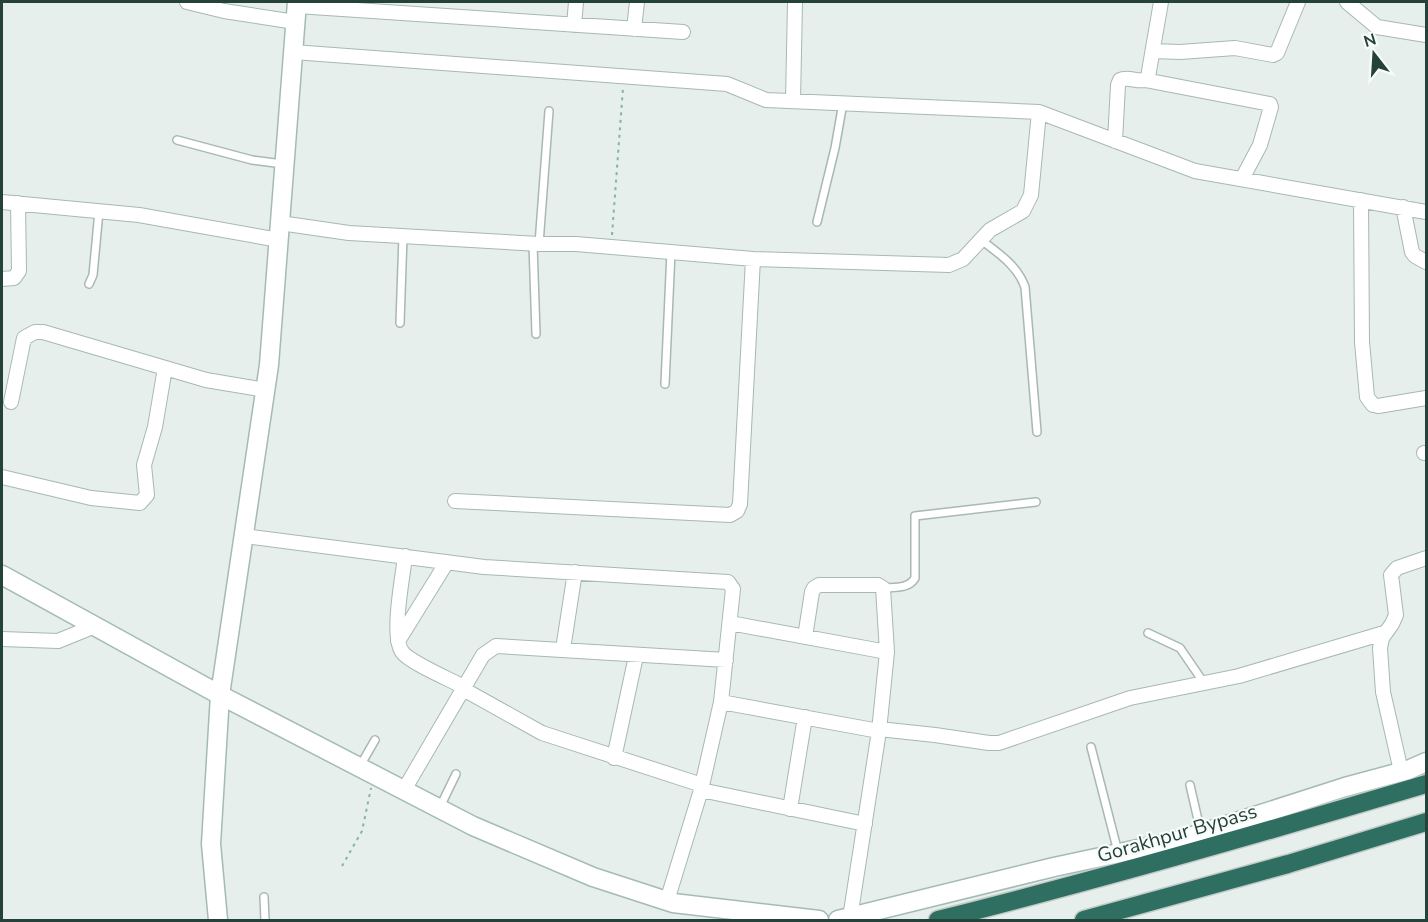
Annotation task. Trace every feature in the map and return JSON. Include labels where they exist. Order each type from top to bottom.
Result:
[{"type":"highway","name":"Gorakhpur Bypass","points":[[938,921],[1194,853],[1426,784]]},
{"type":"highway","points":[[1084,921],[1426,822]]},
{"type":"main road","points":[[218,921],[211,844],[220,695],[269,365],[296,10]]},
{"type":"main road","points":[[2,575],[220,695],[473,826],[593,877],[667,901],[819,921]]},
{"type":"main road","points":[[844,919],[1054,867],[1180,840],[1426,762]]},
{"type":"street","points":[[187,2],[224,10],[296,10],[684,32]]},
{"type":"street","points":[[574,25],[576,2]]},
{"type":"street","points":[[634,29],[637,2]]},
{"type":"street","points":[[793,101],[795,2]]},
{"type":"street","points":[[1145,80],[1148,77],[1161,2]]},
{"type":"street","points":[[1153,51],[1180,52],[1235,48],[1273,55],[1277,53],[1298,2]]},
{"type":"street","points":[[1347,2],[1377,27],[1426,35]]},
{"type":"street","points":[[293,52],[727,84],[766,100],[1039,112],[1195,171],[1426,212]]},
{"type":"street","points":[[1115,141],[1120,80],[1145,80],[1270,104],[1260,146],[1242,179]]},
{"type":"street","points":[[2,202],[280,231],[349,232],[611,247],[753,259],[949,265],[963,259],[990,230],[1017,216],[1028,204],[1031,195],[1039,112]]},
{"type":"street","points":[[1361,200],[1362,342],[1367,397],[1373,405],[1378,406],[1426,398]]},
{"type":"street","points":[[2,279],[14,278],[19,271],[18,203]]},
{"type":"street","points":[[1403,207],[1412,252],[1426,262]]},
{"type":"street","points":[[455,501],[730,515],[737,511],[740,504],[753,259]]},
{"type":"street","points":[[11,402],[24,338],[35,332],[43,332],[207,380],[266,390]]},
{"type":"street","points":[[2,477],[91,498],[140,503],[147,495],[144,465],[155,427],[165,368]]},
{"type":"street","points":[[244,536],[484,567],[728,582],[733,589],[721,702],[701,788],[667,901]]},
{"type":"street","points":[[405,556],[398,642],[409,658],[542,733],[701,788],[865,824]]},
{"type":"street","points":[[1401,771],[1383,692],[1380,648],[1384,633],[1392,624],[1395,615],[1390,579],[1393,571],[1426,558]]},
{"type":"street","points":[[398,642],[447,562]]},
{"type":"street","points":[[563,649],[575,572]]},
{"type":"street","points":[[805,637],[814,588],[819,585],[878,585],[883,588],[887,652],[879,730],[865,824],[844,919]]},
{"type":"street","points":[[730,623],[887,652]]},
{"type":"street","points":[[2,639],[58,640],[95,626]]},
{"type":"street","points":[[721,702],[879,730],[999,743],[1130,698],[1291,662],[1384,633]]},
{"type":"street","points":[[404,790],[483,655],[496,646],[726,660]]},
{"type":"street","points":[[614,758],[636,656]]},
{"type":"street","points":[[790,809],[805,717]]},
{"type":"lane","points":[[817,222],[843,103]]},
{"type":"lane","points":[[536,334],[536,244],[549,111]]},
{"type":"lane","points":[[177,140],[252,160],[285,164]]},
{"type":"lane","points":[[89,284],[93,275],[99,211]]},
{"type":"lane","points":[[400,323],[403,236]]},
{"type":"lane","points":[[980,239],[1012,265],[1021,276],[1025,287],[1037,432]]},
{"type":"lane","points":[[665,384],[671,252]]},
{"type":"lane","points":[[883,588],[907,586],[913,583],[915,578],[915,516],[1036,502]]},
{"type":"lane","points":[[1148,633],[1180,648],[1204,683]]},
{"type":"lane","points":[[366,771],[375,740]]},
{"type":"lane","points":[[1091,747],[1118,853]]},
{"type":"lane","points":[[440,809],[456,774]]},
{"type":"lane","points":[[1190,785],[1201,834]]},
{"type":"lane","points":[[264,897],[265,921]]},
{"type":"path","points":[[611,247],[623,77]]},
{"type":"path","points":[[342,866],[362,831],[366,771]]}]
